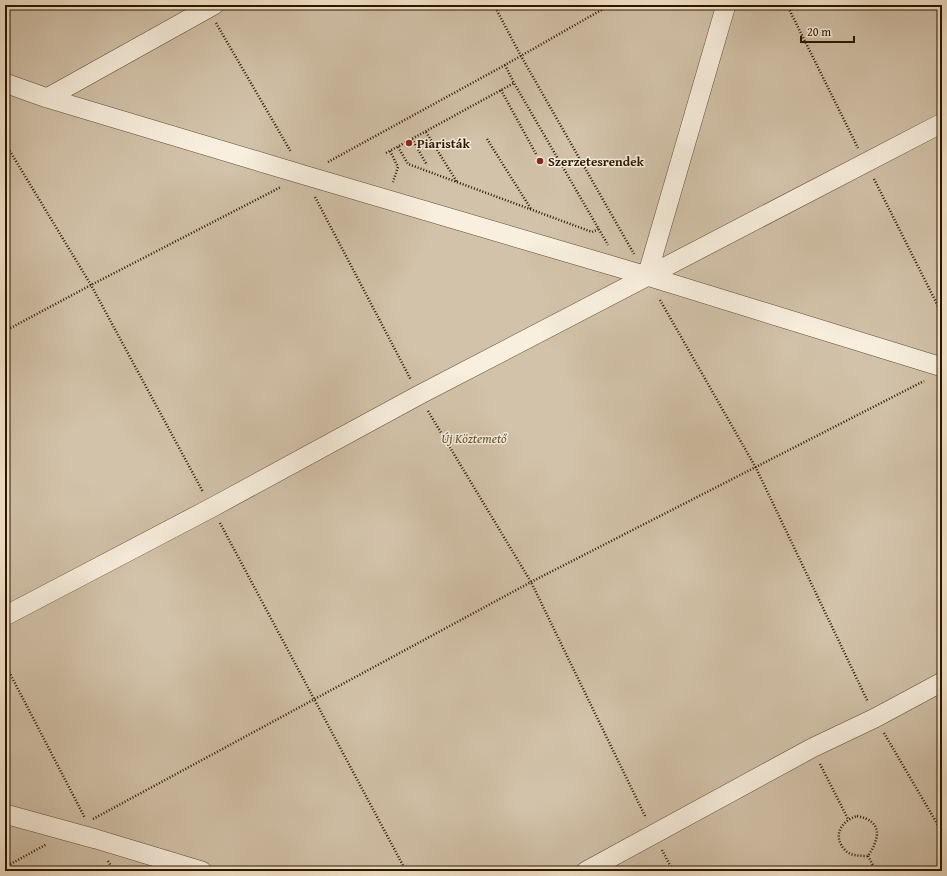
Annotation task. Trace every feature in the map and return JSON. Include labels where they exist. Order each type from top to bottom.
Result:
[{"type":"lane","points":[[646,276],[726,5]]},
{"type":"lane","points":[[46,98],[211,7]]},
{"type":"lane","points":[[5,83],[46,98],[646,276],[935,373]]},
{"type":"lane","points":[[5,616],[211,508],[419,395],[942,123]]},
{"type":"lane","points":[[586,871],[812,748],[875,718],[942,682]]},
{"type":"lane","points":[[5,814],[96,839],[202,871]]},
{"type":"path","points":[[494,5],[521,56],[756,468],[875,718],[942,832]]},
{"type":"path","points":[[211,7],[304,175],[419,395],[531,582],[673,871]]},
{"type":"path","points":[[506,65],[514,83],[608,246],[606,264]]},
{"type":"path","points":[[386,153],[514,83]]},
{"type":"path","points":[[501,90],[536,154]]},
{"type":"path","points":[[426,132],[458,183]]},
{"type":"path","points":[[412,139],[427,165]]},
{"type":"path","points":[[487,139],[531,210]]},
{"type":"path","points":[[398,147],[408,164],[592,232],[599,229]]},
{"type":"path","points":[[388,200],[398,167],[390,151]]},
{"type":"path","points":[[5,664],[88,822],[531,582],[756,468],[935,373]]},
{"type":"path","points":[[812,748],[848,819]]},
{"type":"path","points":[[857,816],[865,818],[872,823],[877,830],[878,839],[868,856],[856,856],[845,851],[839,840],[840,828],[848,819],[857,816]]},
{"type":"path","points":[[5,867],[69,832]]},
{"type":"path","points":[[868,856],[876,871]]},
{"type":"green space","name":"Új Köztemető","points":[[5,5],[942,5],[942,871],[5,871]]},
{"type":"place","name":"Piaristák","points":[[409,143]]},
{"type":"place","name":"Szerzetesrendek","points":[[540,161]]}]
